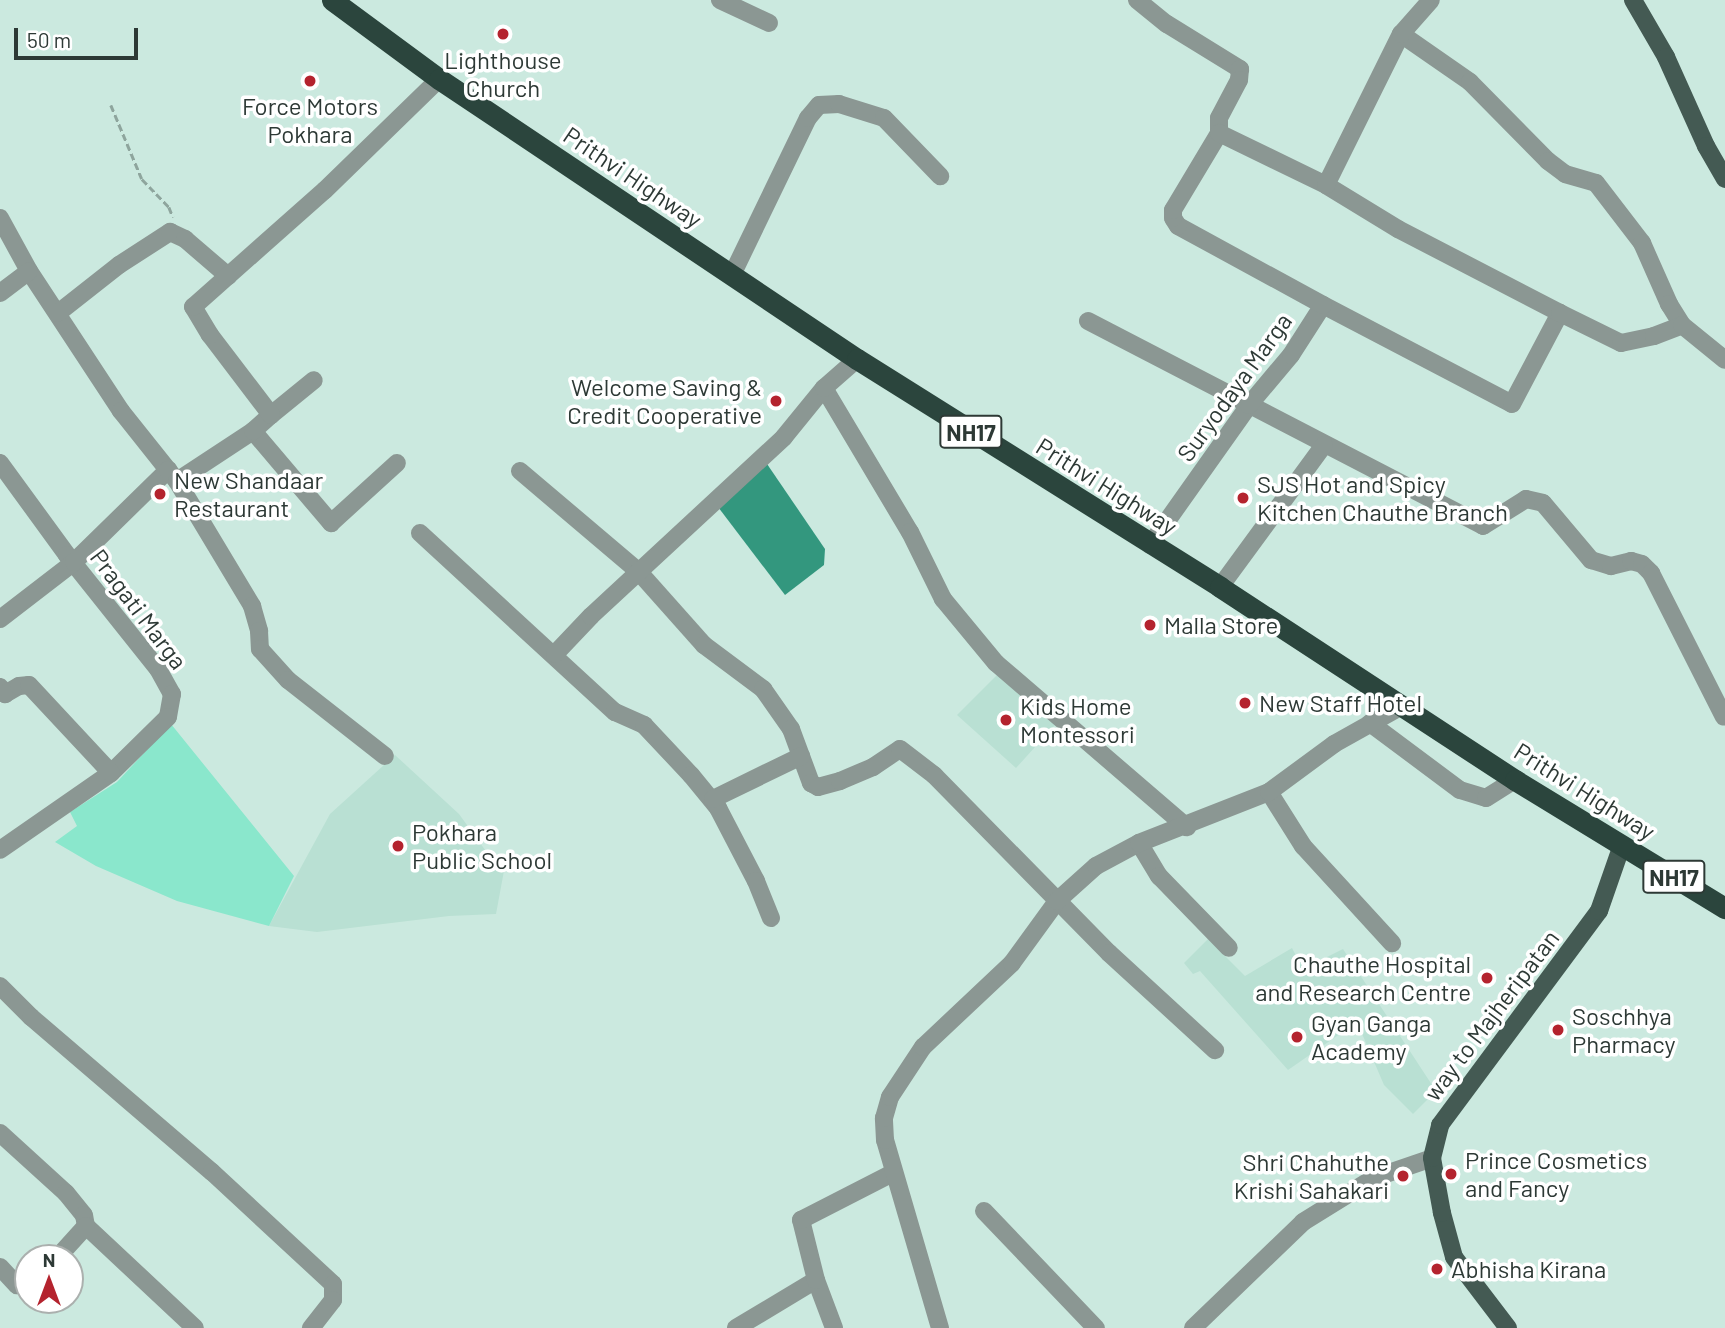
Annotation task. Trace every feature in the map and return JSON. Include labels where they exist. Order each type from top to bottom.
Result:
[{"type":"highway","name":"Prithvi Highway","points":[[332,0],[439,79],[857,359],[1220,587],[1516,780],[1725,908]]},
{"type":"main road","points":[[1633,0],[1666,57],[1706,146],[1725,178]]},
{"type":"main road","name":"way to Majheripatan","points":[[1508,1328],[1454,1257],[1432,1158],[1440,1125],[1599,911],[1622,845]]},
{"type":"street","points":[[720,0],[769,23]]},
{"type":"street","points":[[1137,0],[1167,24],[1240,69],[1239,80],[1219,118],[1219,133],[1325,186],[1398,229],[1621,343],[1654,336],[1682,325]]},
{"type":"street","points":[[1325,186],[1401,34],[1431,0]]},
{"type":"street","points":[[1401,34],[1470,82],[1548,161],[1565,174],[1596,183],[1642,243],[1669,304],[1682,325],[1725,360]]},
{"type":"street","points":[[271,415],[210,335],[193,307],[325,190],[439,79]]},
{"type":"street","points":[[732,275],[808,118],[819,105],[839,104],[884,118],[940,176]]},
{"type":"street","name":"Suryodaya Marga","points":[[1150,545],[1249,405],[1291,355],[1323,305],[1178,226],[1173,218],[1173,210],[1219,133]]},
{"type":"street","points":[[0,218],[29,271],[121,411],[173,475],[248,597],[260,631],[260,649],[288,680],[385,756]]},
{"type":"street","points":[[58,313],[120,265],[170,232],[185,239],[228,276]]},
{"type":"street","points":[[0,293],[29,271]]},
{"type":"street","points":[[1323,305],[1512,404],[1560,313]]},
{"type":"street","points":[[1088,321],[1483,526],[1526,499],[1543,503],[1591,560],[1611,566],[1631,561],[1642,564],[1651,573],[1724,717]]},
{"type":"street","points":[[555,654],[784,437],[824,388],[857,359]]},
{"type":"street","points":[[0,619],[74,562],[173,475],[253,431],[314,380]]},
{"type":"street","points":[[824,388],[952,610],[996,663],[1187,827]]},
{"type":"street","points":[[253,431],[331,523],[397,463]]},
{"type":"street","points":[[1220,587],[1324,445]]},
{"type":"street","points":[[520,471],[639,572],[704,645],[763,690],[791,729],[811,783],[818,787],[873,767],[900,749],[934,775],[1057,901],[1215,1050]]},
{"type":"street","name":"Pragati Marga","points":[[0,850],[111,773],[168,717],[172,694],[158,669],[3,475]]},
{"type":"street","points":[[420,533],[555,654],[615,712],[644,725],[713,799],[756,881],[771,918]]},
{"type":"street","points":[[0,687],[5,694],[19,686],[29,685],[111,773]]},
{"type":"street","points":[[940,1328],[918,1244],[893,1173],[885,1140],[884,1118],[890,1097],[923,1047],[1012,963],[1057,901],[1096,866],[1139,843],[1187,827],[1269,792],[1334,744],[1402,706]]},
{"type":"street","points":[[1370,723],[1461,790],[1486,798],[1516,780]]},
{"type":"street","points":[[713,799],[801,756]]},
{"type":"street","points":[[1269,792],[1303,846],[1392,943]]},
{"type":"street","points":[[1139,843],[1159,876],[1229,948]]},
{"type":"street","points":[[0,986],[31,1017],[212,1172],[333,1284],[333,1300],[311,1328]]},
{"type":"street","points":[[0,1133],[66,1194],[84,1215],[86,1226],[195,1328]]},
{"type":"street","points":[[1193,1328],[1303,1222],[1374,1178],[1432,1158]]},
{"type":"street","points":[[834,1328],[816,1280],[801,1220],[893,1173]]},
{"type":"street","points":[[984,1211],[1096,1328]]},
{"type":"street","points":[[70,1244],[86,1226]]},
{"type":"street","points":[[0,1267],[14,1282]]},
{"type":"street","points":[[736,1328],[816,1280]]},
{"type":"path","points":[[111,105],[142,179],[169,207],[175,222],[170,232]]},
{"type":"shaded area","points":[[765,461],[825,549],[824,565],[785,595],[715,503]]},
{"type":"shaded area","name":"Kids Home Montessori","points":[[999,673],[1055,725],[1016,768],[957,715]]},
{"type":"shaded area","points":[[171,724],[294,876],[269,926],[177,901],[96,866],[55,842],[77,826],[70,812],[117,782]]},
{"type":"shaded area","name":"Pokhara Public School","points":[[395,755],[459,814],[488,854],[506,860],[496,914],[449,916],[317,932],[269,926],[330,814]]},
{"type":"shaded area","name":"Gyan Ganga Academy","points":[[1208,939],[1245,976],[1292,948],[1303,969],[1343,949],[1436,1091],[1413,1114],[1384,1085],[1357,1022],[1288,1070],[1200,971],[1193,974],[1184,963]]},
{"type":"place","name":"Lighthouse Church","points":[[503,34]]},
{"type":"place","name":"Force Motors Pokhara","points":[[310,81]]},
{"type":"place","name":"Welcome Saving & Credit Cooperative","points":[[776,401]]},
{"type":"place","name":"New Shandaar Restaurant","points":[[160,494]]},
{"type":"place","name":"SJS Hot and Spicy Kitchen Chauthe Branch","points":[[1243,498]]},
{"type":"place","name":"Malla Store","points":[[1150,625]]},
{"type":"place","name":"New Staff Hotel","points":[[1245,703]]},
{"type":"place","name":"Kids Home Montessori","points":[[1006,720]]},
{"type":"place","name":"Pokhara Public School","points":[[398,846]]},
{"type":"place","name":"Chauthe Hospital and Research Centre","points":[[1487,978]]},
{"type":"place","name":"Soschhya Pharmacy","points":[[1558,1030]]},
{"type":"place","name":"Gyan Ganga Academy","points":[[1297,1037]]},
{"type":"place","name":"Prince Cosmetics and Fancy","points":[[1451,1174]]},
{"type":"place","name":"Shri Chahuthe Krishi Sahakari","points":[[1403,1176]]},
{"type":"place","name":"Abhisha Kirana","points":[[1437,1269]]}]
